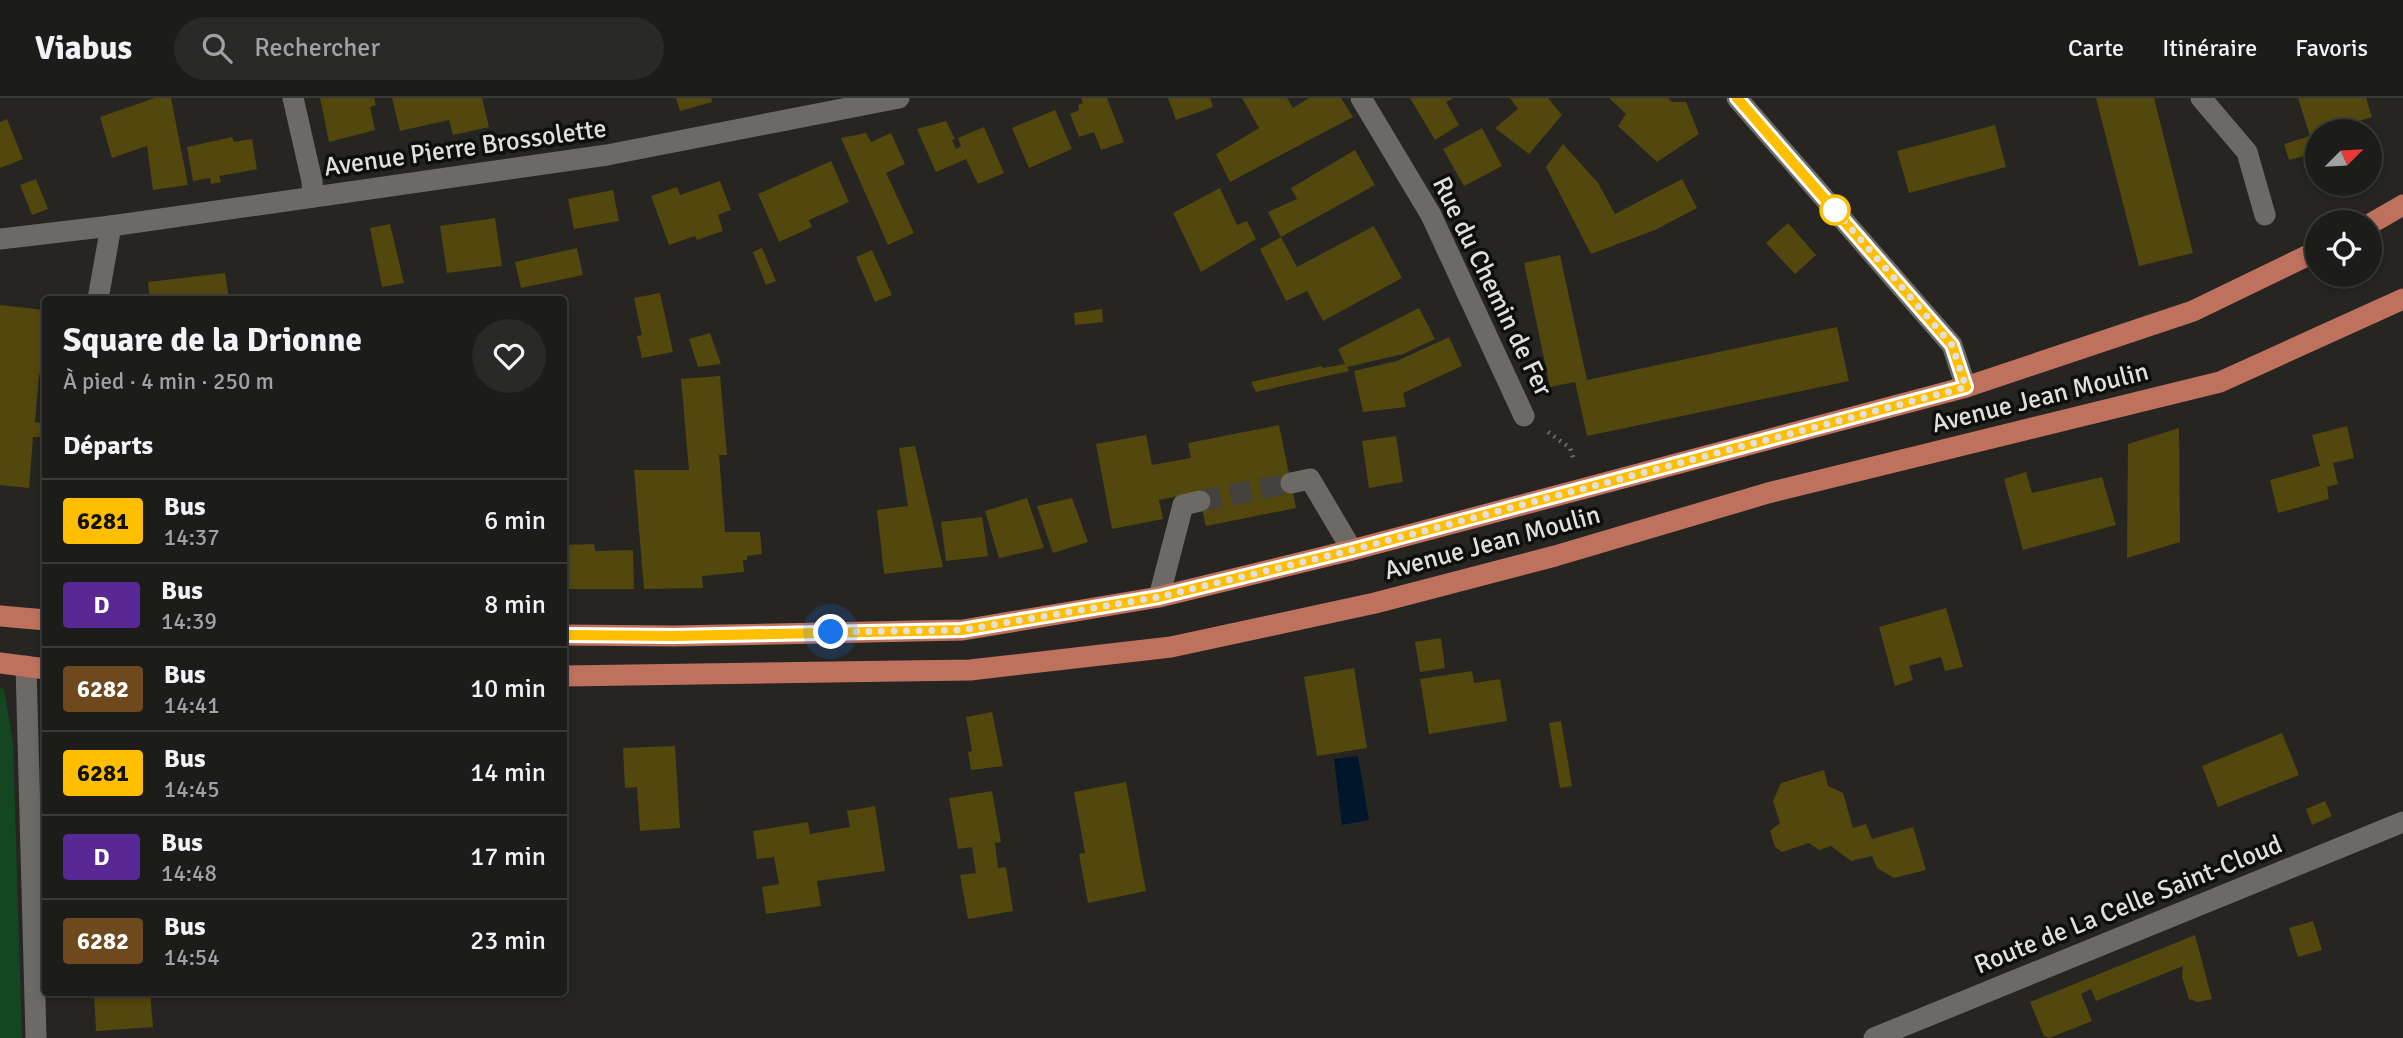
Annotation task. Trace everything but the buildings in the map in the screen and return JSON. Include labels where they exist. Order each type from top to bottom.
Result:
[{"type":"main road","points":[[2382,217],[2403,205]]},
{"type":"main road","name":"Avenue Jean Moulin","points":[[567,635],[674,636],[962,630],[1159,597],[1352,550],[1966,387],[2193,311],[2305,257]]},
{"type":"main road","name":"Avenue Jean Moulin","points":[[567,676],[970,670],[1171,647],[1388,599],[1555,556],[1768,493],[2220,382],[2403,299]]},
{"type":"main road","points":[[0,616],[42,620]]},
{"type":"main road","points":[[0,663],[36,668]]},
{"type":"street","points":[[293,98],[313,197]]},
{"type":"street","name":"Avenue Pierre Brossolette","points":[[0,239],[111,226],[607,155],[899,98]]},
{"type":"street","name":"Rue du Chemin de Fer","points":[[1361,98],[1431,215],[1524,416]]},
{"type":"street","points":[[1737,98],[1952,345],[1966,387]]},
{"type":"street","points":[[2201,98],[2247,152],[2265,215]]},
{"type":"street","points":[[99,296],[111,226]]},
{"type":"street","points":[[1291,483],[1310,479],[1352,550]]},
{"type":"street","points":[[1159,597],[1183,505],[1200,501]]},
{"type":"street","points":[[36,668],[36,1038]]},
{"type":"street","name":"Route de La Celle Saint-Cloud","points":[[1874,1038],[2403,822]]},
{"type":"path","name":"Rue du Chemin de Fer","points":[[1524,416],[1570,448],[1584,488]]},
{"type":"green space","points":[[0,688],[4,689],[13,742],[22,1038],[0,1038]]},
{"type":"water","points":[[1358,756],[1369,820],[1342,825],[1334,759]]},
{"type":"tunnel","points":[[1200,501],[1291,483]]},
{"type":"bus line","name":"6281","points":[[567,635],[674,636],[962,630],[1159,597],[1352,550],[1966,387],[1952,345],[1737,98]]},
{"type":"route","points":[[831,632],[962,630],[1159,597],[1352,550],[1966,387],[1952,345],[1835,210]]}]
